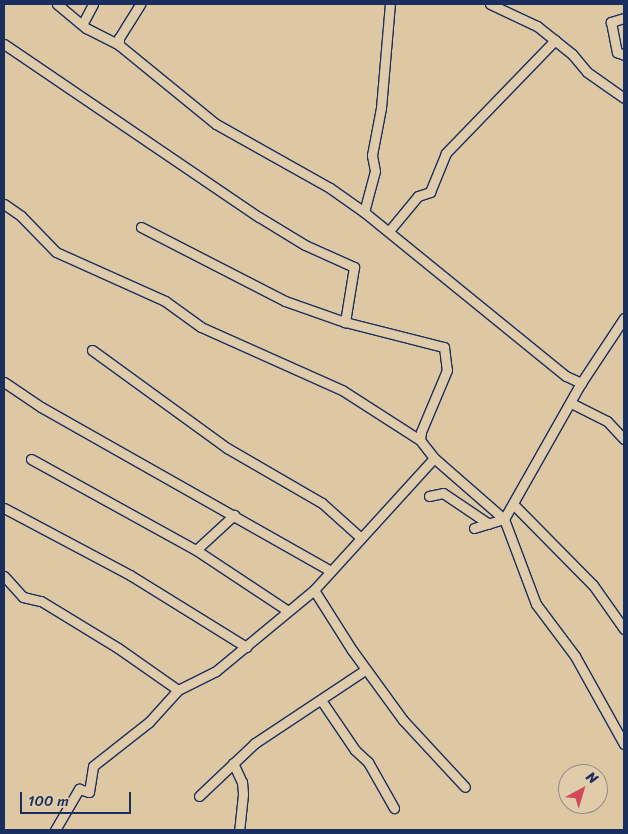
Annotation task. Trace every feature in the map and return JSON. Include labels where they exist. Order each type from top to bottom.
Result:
[{"type":"street","points":[[57,4],[83,23],[86,28],[119,45],[223,129],[330,188],[364,212],[566,376],[581,383]]},
{"type":"street","points":[[83,23],[93,4]]},
{"type":"street","points":[[119,45],[120,38],[140,4]]},
{"type":"street","points":[[364,212],[375,171],[372,155],[381,108],[390,4]]},
{"type":"street","points":[[490,4],[537,26],[572,54],[587,72],[624,98]]},
{"type":"street","points":[[624,18],[611,22],[616,52],[624,55]]},
{"type":"street","points":[[389,231],[418,196],[430,192],[446,153],[555,40]]},
{"type":"street","points":[[4,44],[259,217],[304,245],[354,267],[345,322]]},
{"type":"street","points":[[4,204],[20,216],[56,252],[165,302],[201,327],[342,390],[420,440],[434,458],[504,519],[536,604],[575,656],[624,744]]},
{"type":"street","points":[[141,227],[262,291],[345,322],[444,347],[448,370],[420,432],[420,440]]},
{"type":"street","points":[[474,528],[504,519],[514,505],[581,383],[624,318]]},
{"type":"street","points":[[92,350],[227,448],[322,504],[361,538]]},
{"type":"street","points":[[4,382],[42,406],[331,571]]},
{"type":"street","points":[[571,403],[607,421],[624,438]]},
{"type":"street","points":[[55,830],[79,789],[89,792],[93,766],[149,722],[178,690],[216,671],[314,590],[434,458]]},
{"type":"street","points":[[31,460],[196,550],[288,611]]},
{"type":"street","points":[[429,496],[443,493],[489,524]]},
{"type":"street","points":[[514,505],[592,585],[624,630]]},
{"type":"street","points":[[4,508],[130,575],[246,647]]},
{"type":"street","points":[[196,550],[234,515]]},
{"type":"street","points":[[4,576],[22,598],[41,601],[118,648],[178,690]]},
{"type":"street","points":[[314,590],[365,670],[403,720],[465,787]]},
{"type":"street","points":[[199,796],[255,743],[365,670]]},
{"type":"street","points":[[321,700],[355,750],[368,762],[394,808]]},
{"type":"street","points":[[233,763],[242,782],[243,794],[239,830]]}]
